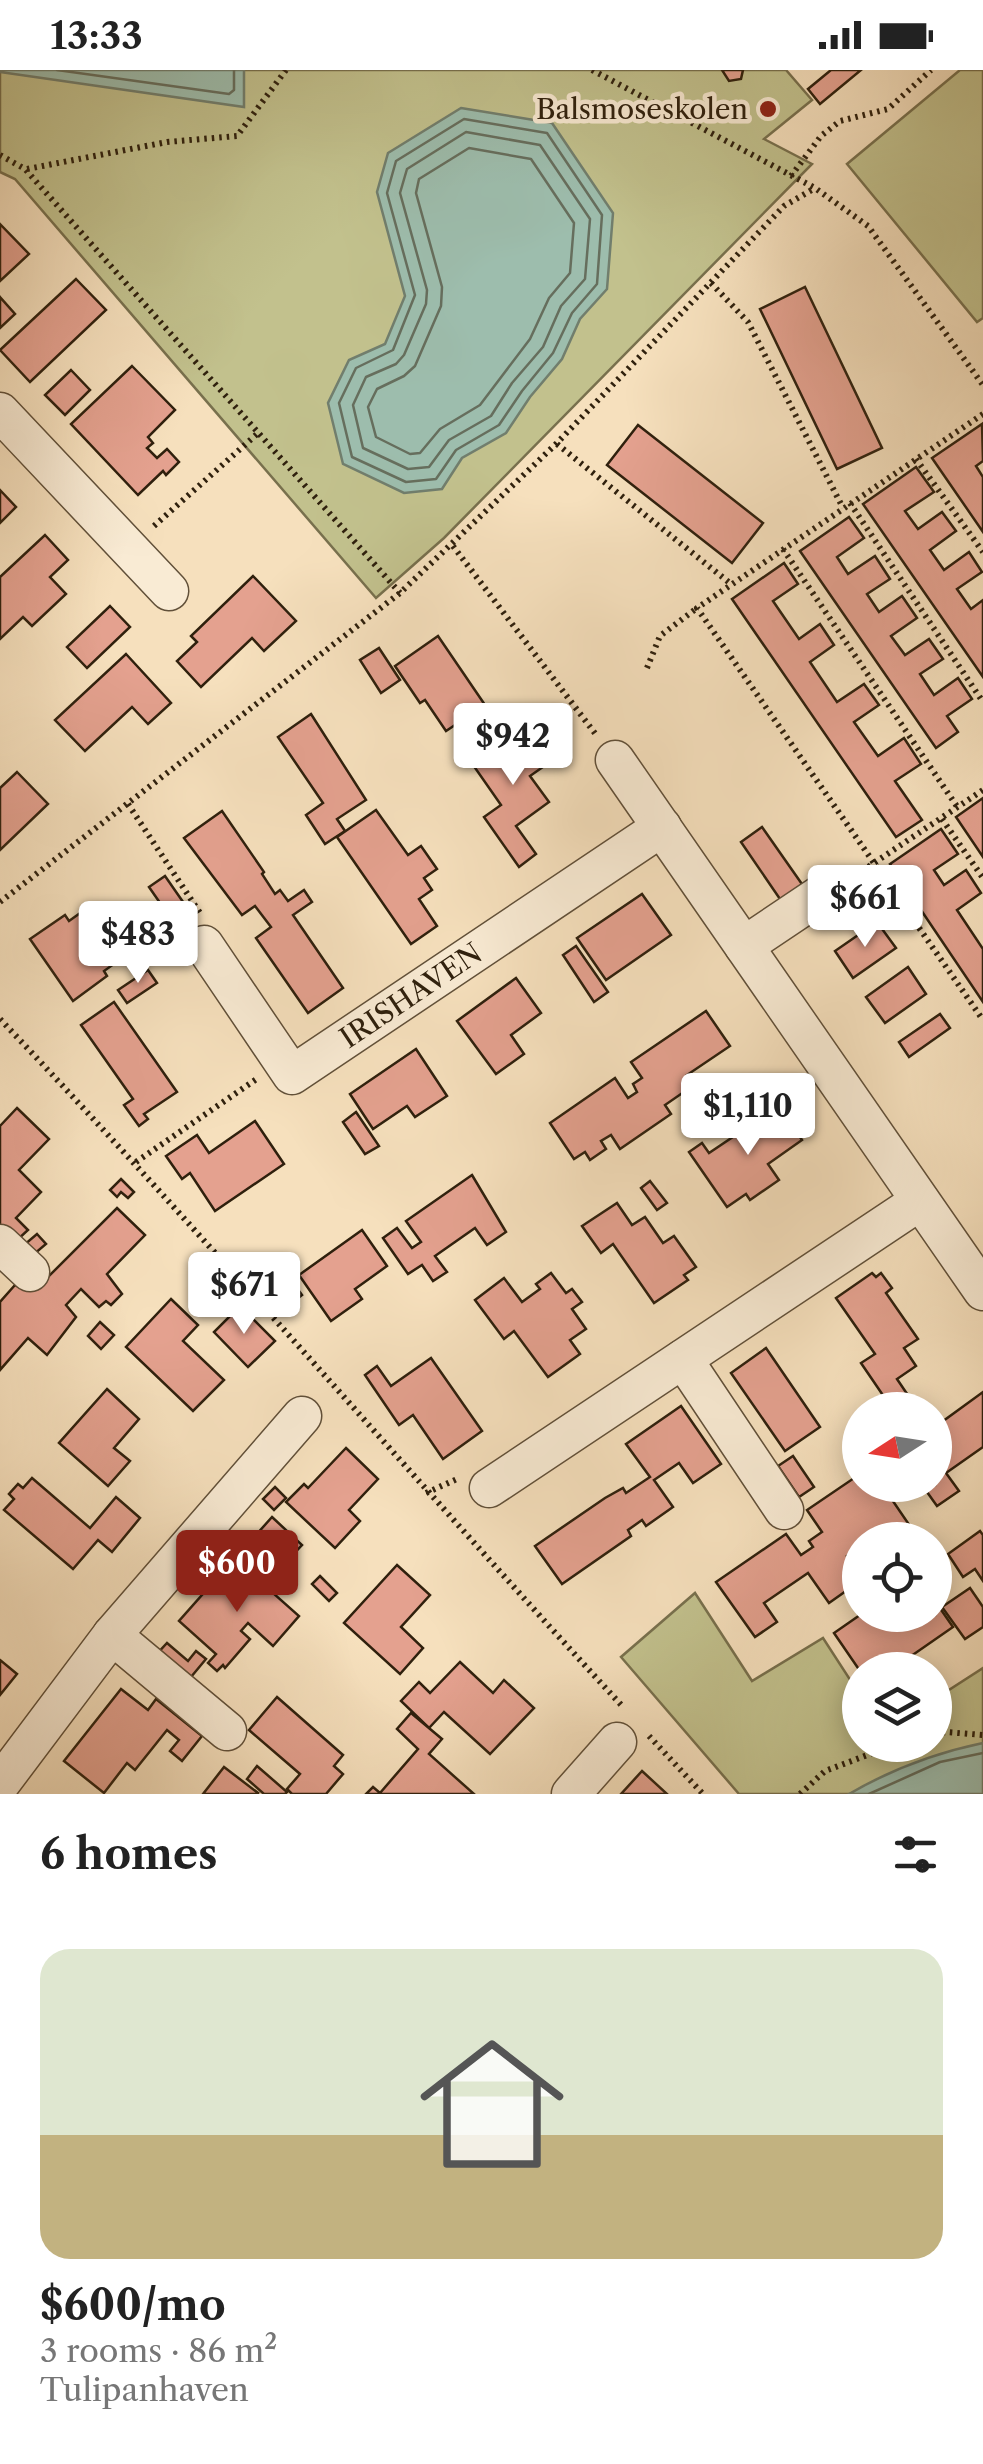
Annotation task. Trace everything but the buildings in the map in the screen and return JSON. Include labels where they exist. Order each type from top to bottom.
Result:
[{"type":"street","points":[[0,412],[169,591]]},
{"type":"street","points":[[615,760],[983,1291]]},
{"type":"street","name":"IRISHAVEN","points":[[282,1061],[292,1075],[662,827]]},
{"type":"street","points":[[744,946],[826,891]]},
{"type":"street","points":[[204,944],[282,1061]]},
{"type":"street","points":[[489,1488],[920,1200]]},
{"type":"street","points":[[0,1244],[30,1272]]},
{"type":"street","points":[[683,1359],[784,1510]]},
{"type":"street","points":[[0,1784],[112,1635],[302,1416]]},
{"type":"street","points":[[112,1635],[227,1731]]},
{"type":"street","points":[[571,1794],[633,1732]]},
{"type":"path","points":[[26,170],[167,142],[237,136],[286,70]]},
{"type":"path","points":[[592,70],[815,188],[868,226],[983,385]]},
{"type":"path","points":[[791,176],[821,136],[840,121],[888,109],[932,70]]},
{"type":"path","points":[[0,154],[26,170],[400,593]]},
{"type":"path","points":[[0,902],[400,593],[556,444],[784,206],[815,188]]},
{"type":"path","points":[[711,283],[748,322],[847,506],[983,702]]},
{"type":"path","points":[[647,668],[660,636],[697,608],[983,414]]},
{"type":"path","points":[[129,549],[257,434]]},
{"type":"path","points":[[556,444],[731,584]]},
{"type":"path","points":[[916,459],[983,552]]},
{"type":"path","points":[[453,546],[615,760]]},
{"type":"path","points":[[783,549],[958,808]]},
{"type":"path","points":[[697,608],[983,1020]]},
{"type":"path","points":[[826,891],[875,865],[983,790]]},
{"type":"path","points":[[128,804],[210,928],[204,944]]},
{"type":"path","points":[[942,818],[983,878]]},
{"type":"path","points":[[0,1019],[136,1162],[633,1732],[702,1794]]},
{"type":"path","points":[[136,1162],[282,1061]]},
{"type":"path","points":[[952,1732],[983,1735]]},
{"type":"path","points":[[800,1794],[825,1770],[847,1762]]},
{"type":"shaded area","points":[[0,70],[786,70],[812,100],[764,139],[812,164],[444,538],[376,598],[15,179],[0,172]]},
{"type":"shaded area","points":[[960,70],[983,70],[983,318],[977,322],[847,164]]},
{"type":"shaded area","points":[[695,1593],[752,1681],[823,1638],[842,1667],[842,1762],[952,1762],[952,1688],[983,1668],[983,1794],[739,1794],[621,1657]]},
{"type":"water","points":[[244,70],[244,107],[0,72]]},
{"type":"water","points":[[461,108],[552,123],[613,213],[607,289],[580,319],[562,359],[506,433],[462,458],[442,489],[404,493],[343,464],[328,403],[349,360],[385,344],[405,296],[377,192],[388,153]]},
{"type":"water","points":[[983,1743],[983,1794],[849,1794],[917,1762],[952,1762],[952,1751]]},
{"type":"place","name":"Balsmoseskolen","points":[[768,109]]}]
